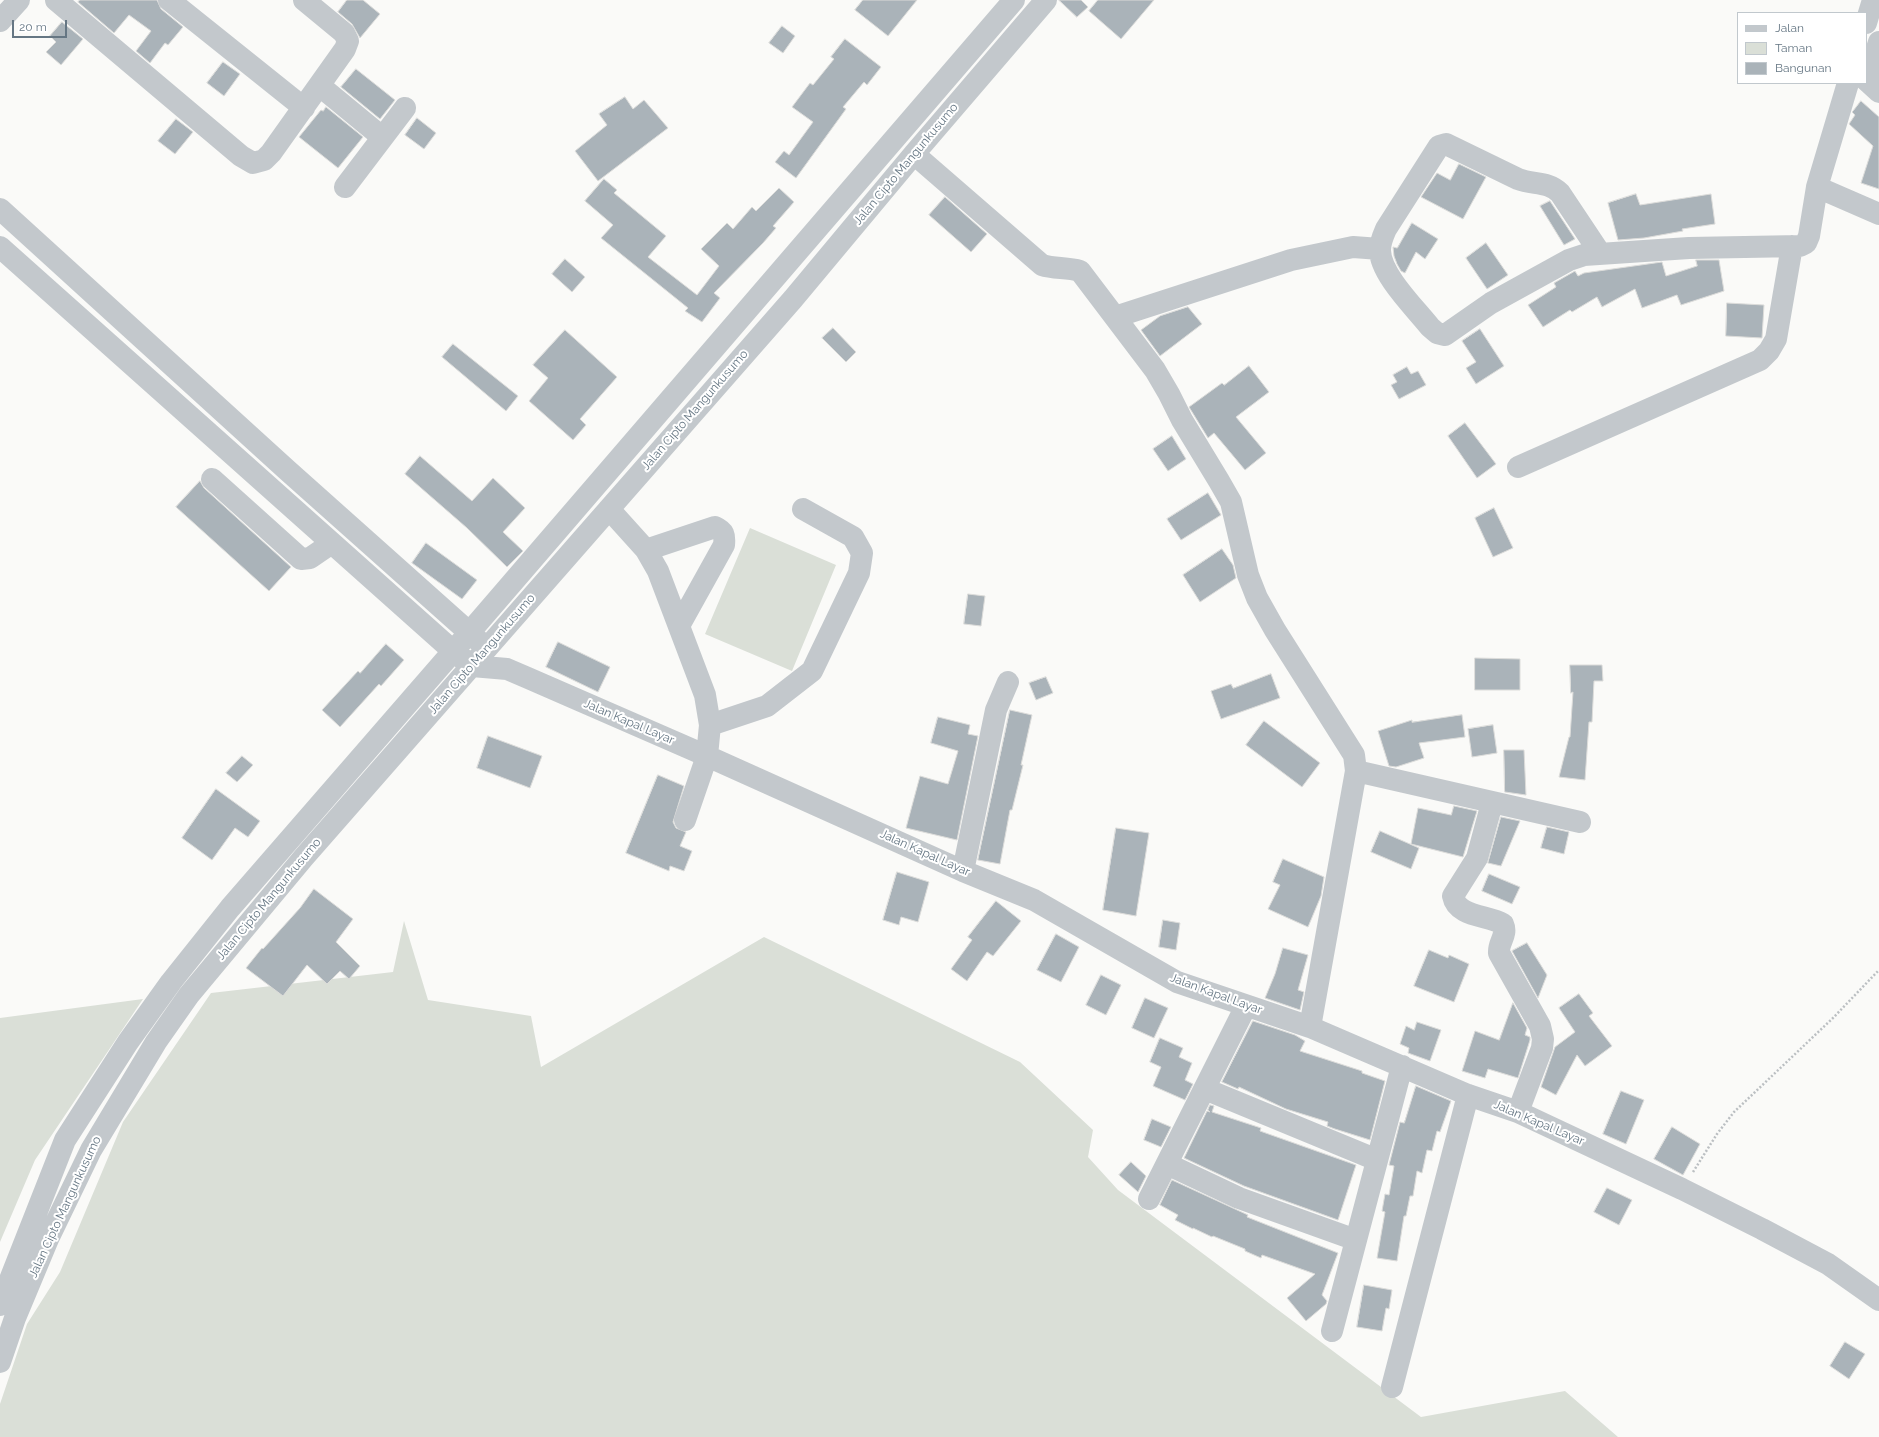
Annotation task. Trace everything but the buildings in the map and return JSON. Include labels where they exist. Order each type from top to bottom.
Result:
[{"type":"street","points":[[0,21],[18,0]]},
{"type":"street","points":[[56,0],[241,156],[253,163],[264,160],[272,153],[320,86],[345,49],[348,41],[344,33],[304,0]]},
{"type":"street","points":[[169,0],[304,108]]},
{"type":"street","name":"Jalan Cipto Mangunkusumo","points":[[0,1305],[65,1140],[128,1042],[171,982],[230,908],[1014,0]]},
{"type":"street","name":"Jalan Cipto Mangunkusumo","points":[[0,1362],[15,1318],[48,1239],[91,1150],[156,1042],[189,995],[304,857],[793,299],[914,154],[1046,0]]},
{"type":"street","points":[[1867,20],[1873,0]]},
{"type":"street","points":[[1879,42],[1867,80],[1879,92]]},
{"type":"street","points":[[1600,253],[1560,193],[1555,188],[1548,185],[1530,183],[1518,179],[1451,146],[1442,144],[1439,146],[1386,229],[1381,239],[1380,249],[1381,261],[1393,281],[1430,327],[1445,335],[1491,304],[1569,260],[1584,255],[1688,248],[1800,246],[1806,243],[1809,236],[1817,187],[1848,84]]},
{"type":"street","points":[[320,86],[382,137]]},
{"type":"street","points":[[345,187],[405,108]]},
{"type":"street","points":[[914,154],[1042,265],[1049,267],[1072,268],[1080,271],[1155,370],[1170,394],[1182,420],[1231,502],[1248,575],[1257,598],[1275,630],[1354,755],[1356,770],[1310,1027]]},
{"type":"street","points":[[1817,187],[1879,214]]},
{"type":"street","points":[[0,209],[287,470],[487,648],[507,669]]},
{"type":"street","points":[[1518,467],[1760,360],[1769,351],[1776,339],[1792,246]]},
{"type":"street","points":[[0,247],[453,651],[472,666],[507,669]]},
{"type":"street","points":[[1115,317],[1291,260],[1353,247],[1380,249]]},
{"type":"street","points":[[272,489],[287,470]]},
{"type":"street","points":[[212,479],[301,559],[310,558],[332,544]]},
{"type":"street","points":[[609,509],[646,550],[658,571],[705,695],[710,725],[707,756],[685,820]]},
{"type":"street","points":[[710,725],[767,706],[812,671],[859,574],[862,553],[853,537],[803,509]]},
{"type":"street","points":[[646,550],[715,526],[722,530],[725,536],[724,545],[679,626]]},
{"type":"street","name":"Jalan Kapal Layar","points":[[507,669],[707,756],[963,871],[1034,900],[1177,982],[1310,1027],[1468,1095],[1518,1112],[1682,1189],[1828,1264],[1879,1300]]},
{"type":"street","points":[[963,871],[996,710],[1008,682]]},
{"type":"street","points":[[1356,770],[1492,803],[1580,822]]},
{"type":"street","points":[[1492,803],[1477,858],[1453,896],[1455,904],[1462,910],[1495,919],[1503,924],[1505,933],[1499,948],[1499,953],[1540,1026],[1543,1038],[1542,1048],[1518,1112]]},
{"type":"street","points":[[1148,1199],[1246,1006]]},
{"type":"street","points":[[1332,1331],[1402,1066]]},
{"type":"street","points":[[1205,1089],[1377,1160]]},
{"type":"street","points":[[1392,1387],[1468,1095]]},
{"type":"street","points":[[1167,1164],[1239,1198],[1356,1240]]},
{"type":"path","points":[[1682,1189],[1717,1134],[1734,1112],[1833,1018],[1879,970]]},
{"type":"green space","points":[[750,528],[836,565],[792,671],[705,634]]},
{"type":"green space","points":[[404,921],[428,1000],[531,1016],[541,1067],[764,937],[1020,1062],[1093,1130],[1088,1157],[1118,1190],[1421,1417],[1565,1391],[1618,1437],[0,1437],[0,1404],[27,1324],[60,1272],[123,1122],[211,993],[393,972]]},
{"type":"green space","points":[[143,999],[35,1160],[0,1242],[0,1018]]}]
